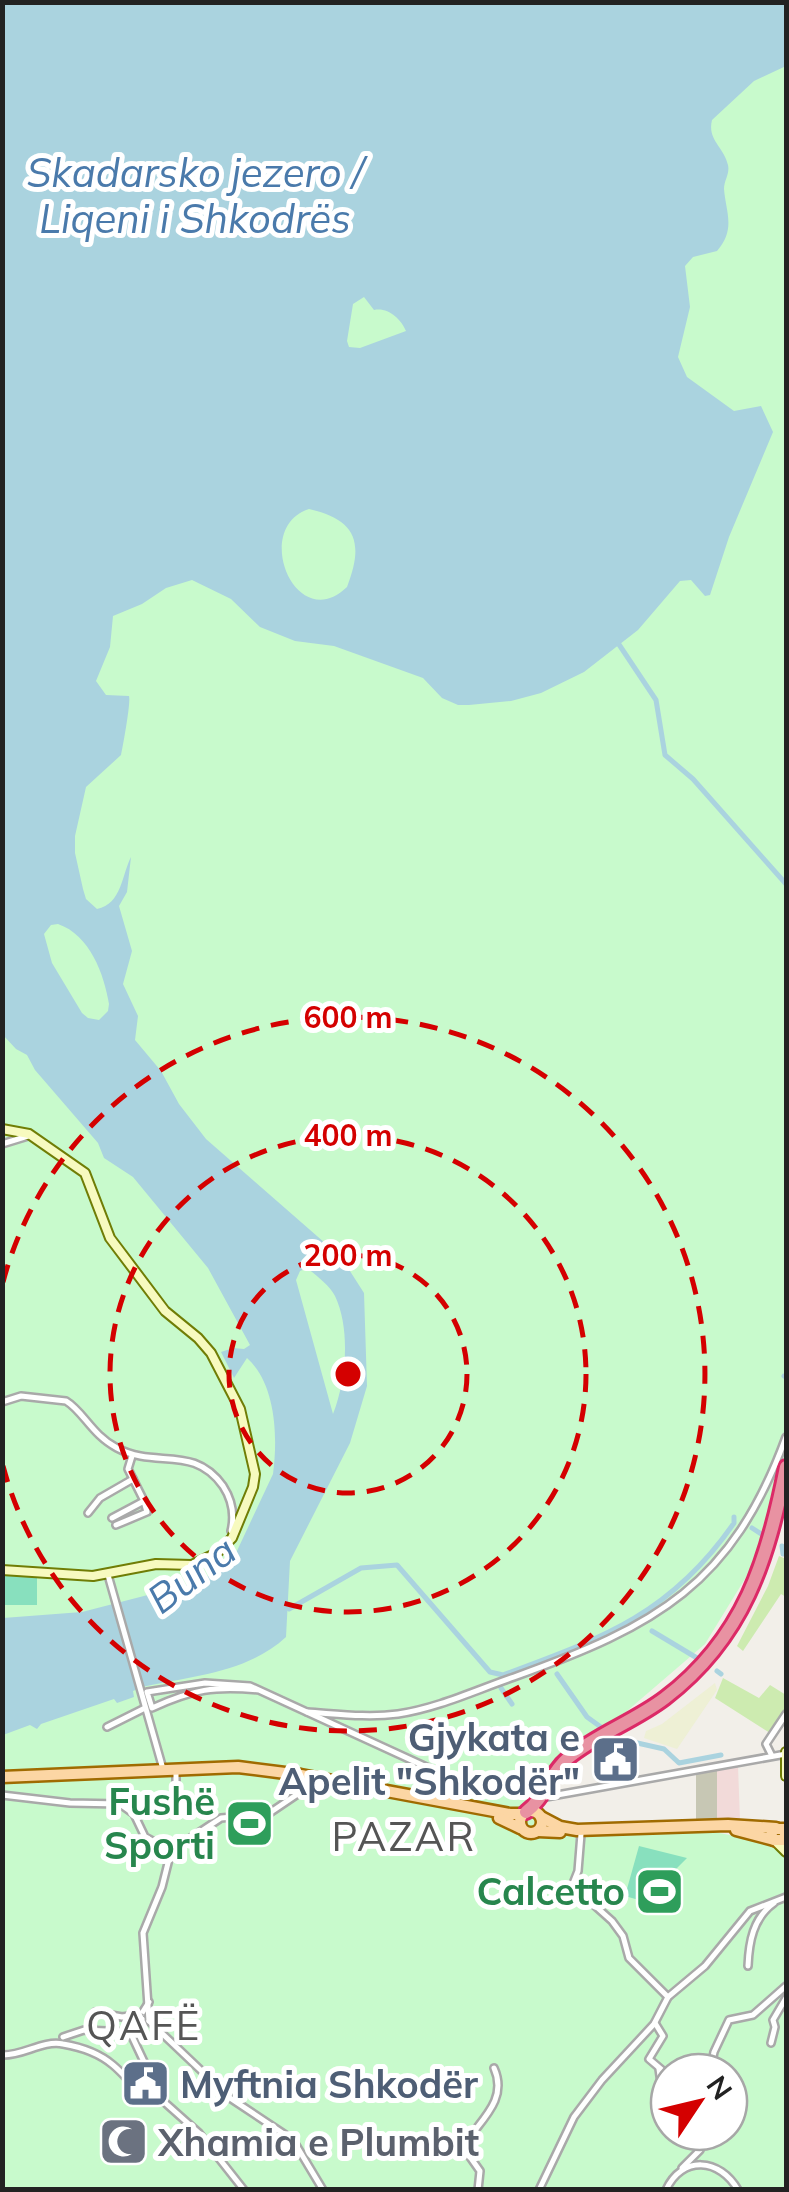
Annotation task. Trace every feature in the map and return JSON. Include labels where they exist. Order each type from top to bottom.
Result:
[{"type":"highway","points":[[540,1822],[543,1796],[555,1771],[569,1757],[665,1698],[721,1642],[748,1598],[768,1551],[786,1467]]},
{"type":"highway","points":[[524,1813],[571,1763],[668,1704],[716,1656],[759,1589],[773,1553],[786,1498]]},
{"type":"main road","points":[[2,1129],[30,1134],[86,1174],[110,1238],[164,1311],[208,1350],[237,1403],[252,1451],[254,1479],[234,1533],[222,1549],[188,1566],[156,1564],[108,1575],[2,1570]]},
{"type":"main road","points":[[786,1753],[786,1774]]},
{"type":"main road","points":[[7,1779],[213,1766],[278,1772],[476,1809],[535,1812],[540,1822],[560,1828],[728,1825],[782,1833]]},
{"type":"main road","points":[[7,1779],[231,1773],[310,1782],[497,1818],[526,1833],[540,1822]]},
{"type":"main road","points":[[520,1828],[524,1813]]},
{"type":"main road","points":[[540,1822],[581,1834],[717,1830],[782,1833]]},
{"type":"main road","points":[[782,1833],[786,1852]]},
{"type":"street","points":[[2,1144],[30,1134]]},
{"type":"street","points":[[2,1402],[22,1396],[66,1401],[96,1434],[132,1456],[186,1459],[212,1473],[225,1489],[232,1507],[233,1526],[222,1549]]},
{"type":"street","points":[[308,1712],[380,1716],[418,1710],[578,1654],[637,1627],[687,1591],[722,1556],[764,1491],[786,1436]]},
{"type":"street","points":[[132,1456],[128,1469],[144,1501],[147,1512],[114,1522],[144,1501]]},
{"type":"street","points":[[88,1513],[100,1498],[133,1480]]},
{"type":"street","points":[[108,1575],[163,1769]]},
{"type":"street","points":[[259,1690],[209,1688],[182,1694],[152,1708],[147,1692],[205,1682],[246,1685],[259,1690],[308,1712],[480,1792]]},
{"type":"street","points":[[107,1727],[145,1708]]},
{"type":"street","points":[[772,1756],[766,1744],[786,1714]]},
{"type":"street","points":[[543,1796],[786,1753]]},
{"type":"street","points":[[176,1774],[176,1796],[190,1811]]},
{"type":"street","points":[[141,2018],[149,2002],[143,1933],[172,1850],[221,1818],[268,1814],[310,1782]]},
{"type":"street","points":[[2,1795],[120,1804],[134,1814],[146,1837],[172,1850]]},
{"type":"street","points":[[568,1896],[581,1834]]},
{"type":"street","points":[[573,1886],[609,1917],[623,1936],[629,1958],[668,1998]]},
{"type":"street","points":[[539,2190],[578,2110],[655,2023],[668,1998],[705,1966],[750,1911],[783,1898]]},
{"type":"street","points":[[748,1966],[756,1924],[764,1910],[783,1898]]},
{"type":"street","points":[[714,2052],[724,2026],[731,2019],[756,2013],[786,1986]]},
{"type":"street","points":[[771,2042],[776,2025],[773,2020],[786,1998]]},
{"type":"street","points":[[130,2032],[149,2002]]},
{"type":"street","points":[[96,2012],[141,2018],[230,2098],[294,2140],[322,2190]]},
{"type":"street","points":[[654,2052],[663,2036],[655,2023]]},
{"type":"street","points":[[64,2037],[84,2030],[130,2032]]},
{"type":"street","points":[[130,2032],[162,2100],[197,2131],[244,2190]]},
{"type":"street","points":[[2,2055],[55,2043],[77,2047],[107,2060],[144,2096],[162,2100]]},
{"type":"street","points":[[478,2190],[480,2171],[466,2144],[497,2097],[494,2068]]},
{"type":"street","points":[[666,2190],[698,2152]]},
{"type":"street","points":[[682,2168],[701,2164],[717,2167],[738,2190]]},
{"type":"shaded area","points":[[715,1683],[717,1690],[677,1749],[644,1738],[646,1731],[662,1724]]},
{"type":"shaded area","points":[[738,1766],[740,1820],[717,1819],[717,1769]]},
{"type":"shaded area","points":[[717,1769],[717,1819],[696,1820],[696,1773]]},
{"type":"green space","points":[[3,3],[786,3],[786,1512],[705,1644],[527,1797],[570,1834],[704,1830],[780,1845],[786,1850],[786,2189],[3,2190]]},
{"type":"green space","points":[[779,1556],[786,1559],[786,1597],[781,1594],[743,1651],[737,1646]]},
{"type":"green space","points":[[3,1575],[37,1576],[37,1605],[3,1605]]},
{"type":"green space","points":[[723,1678],[759,1698],[770,1685],[786,1695],[786,1710],[770,1733],[715,1698]]},
{"type":"green space","points":[[639,1846],[687,1858],[674,1871],[682,1880],[656,1905],[625,1896]]},
{"type":"water","name":"Skadarsko jezero / Liqeni i Shkodrës","points":[[3,3],[786,3],[786,66],[754,81],[712,120],[712,133],[728,165],[724,189],[728,221],[723,243],[717,251],[693,257],[685,266],[690,307],[678,357],[687,377],[734,411],[761,406],[773,432],[729,537],[710,595],[705,596],[691,580],[680,581],[638,630],[584,672],[541,693],[469,705],[442,698],[423,678],[334,646],[295,641],[260,627],[231,599],[192,580],[166,588],[113,616],[110,647],[96,681],[106,695],[129,696],[129,706],[121,755],[86,787],[75,836],[86,899],[97,909],[112,901],[131,857],[127,892],[119,906],[132,951],[123,984],[138,1016],[135,1040],[161,1071],[179,1104],[206,1139],[341,1257],[364,1293],[367,1386],[350,1443],[290,1561],[286,1637],[236,1666],[142,1687],[133,1691],[134,1697],[117,1703],[114,1699],[41,1724],[37,1729],[30,1725],[3,1735],[3,1618],[82,1612],[198,1582],[222,1567],[236,1553],[273,1474],[275,1444],[273,1412],[257,1369],[247,1358],[234,1378],[221,1352],[250,1345],[208,1268],[133,1177],[104,1158],[98,1143],[35,1070],[27,1055],[3,1035]],"holes":[[[364,297],[374,310],[393,315],[406,331],[360,348],[349,347],[353,304]],[[309,509],[347,527],[355,546],[347,587],[328,598],[311,598],[297,589],[287,574],[282,555],[283,536],[292,520]],[[51,925],[69,929],[94,957],[109,1004],[99,1020],[82,1013],[52,963],[44,934]],[[307,1268],[322,1281],[333,1292],[340,1309],[345,1355],[333,1414],[296,1280],[300,1271]]]},
{"type":"waterway","points":[[618,643],[656,700],[665,755],[693,779],[786,884]]},
{"type":"waterway","points":[[289,1609],[361,1568],[397,1565],[490,1672],[503,1675],[603,1635],[660,1601],[710,1554],[734,1523],[734,1517]]},
{"type":"waterway","points":[[752,1528],[766,1537]]},
{"type":"waterway","points":[[782,1546],[783,1554]]},
{"type":"waterway","points":[[652,1631],[697,1658]]},
{"type":"waterway","points":[[717,1671],[721,1674]]},
{"type":"waterway","points":[[557,1674],[587,1717],[605,1730]]},
{"type":"waterway","points":[[501,1688],[512,1704]]},
{"type":"waterway","points":[[624,1740],[664,1749],[679,1763],[721,1755]]},
{"type":"place","name":"Gjykata e Apelit \"Shkodër\"","points":[[615,1759]]},
{"type":"place","name":"Fushë Sporti","points":[[250,1823]]},
{"type":"place","name":"Calcetto","points":[[660,1891]]},
{"type":"place","name":"Myftnia Shkodër","points":[[145,2084]]},
{"type":"place","name":"Xhamia e Plumbit","points":[[123,2142]]},
{"type":"district","name":"PAZAR","points":[[404,1836]]},
{"type":"district","name":"QAFË","points":[[144,2025]]},
{"type":"water label","name":"Buna","points":[[191,1574]]}]
